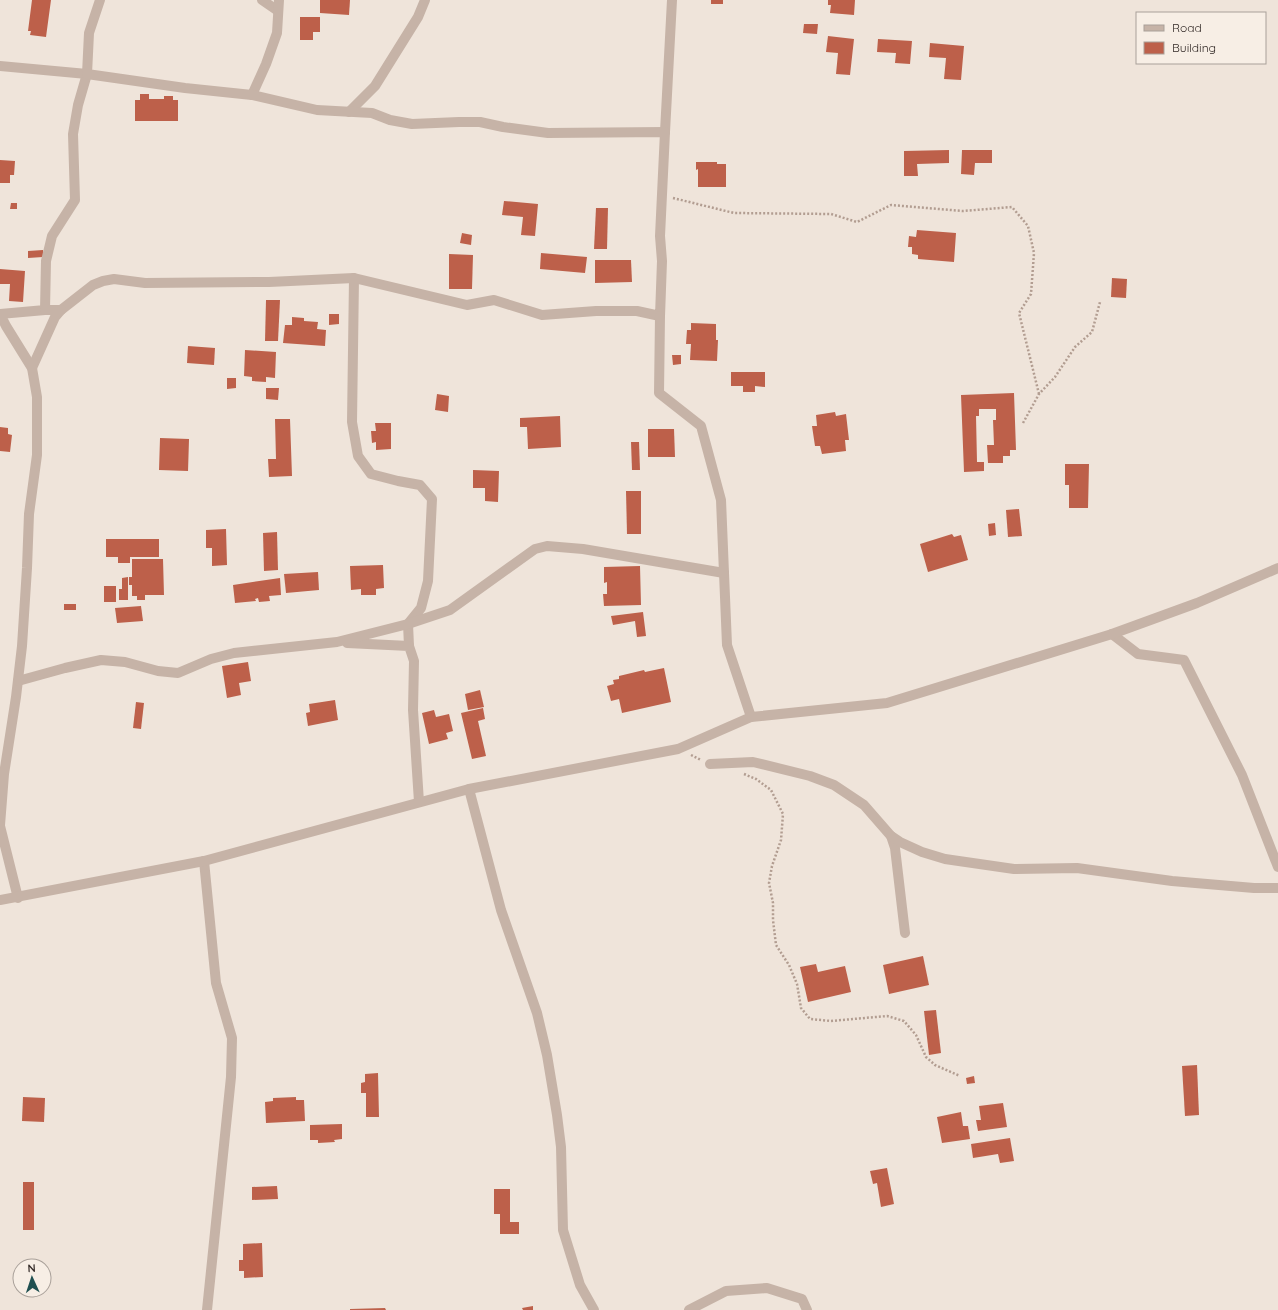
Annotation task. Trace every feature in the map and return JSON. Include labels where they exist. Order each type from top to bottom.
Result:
[{"type":"street","points":[[45,310],[46,261],[52,236],[75,200],[73,134],[78,105],[87,74],[89,33],[100,0]]},
{"type":"street","points":[[262,0],[278,11]]},
{"type":"street","points":[[252,95],[266,64],[277,33],[279,0]]},
{"type":"street","points":[[349,112],[375,86],[418,17],[425,0]]},
{"type":"street","points":[[672,0],[660,236],[662,261],[659,393],[701,426],[721,500],[727,645],[751,717]]},
{"type":"street","points":[[0,66],[87,74],[186,88],[252,95],[317,110],[372,113],[390,120],[412,124],[480,122],[503,128],[548,133],[666,132]]},
{"type":"street","points":[[32,368],[55,317],[60,310],[93,285],[114,279],[145,283],[269,282],[354,278],[467,304],[494,300],[542,315],[596,311],[637,311],[660,316]]},
{"type":"street","points":[[354,278],[352,422],[358,456],[371,474],[420,485],[432,499],[428,581],[421,608],[408,624],[409,646],[414,661],[413,710],[419,802]]},
{"type":"street","points":[[18,898],[0,826],[4,774],[18,681],[27,568],[29,514],[37,455],[37,397],[32,368],[6,326],[0,313],[60,310]]},
{"type":"street","points":[[18,681],[101,660],[126,662],[158,671],[178,673],[210,659],[234,653],[337,642],[408,624],[450,610],[535,549],[547,546],[584,549],[724,573]]},
{"type":"street","points":[[0,900],[18,898],[204,861],[469,789],[678,749],[751,717],[887,703],[1112,634],[1197,603],[1278,568]]},
{"type":"street","points":[[1112,634],[1138,654],[1184,660],[1242,775],[1278,867]]},
{"type":"street","points":[[337,642],[409,646]]},
{"type":"street","points":[[710,764],[753,762],[810,776],[834,785],[864,805],[890,836],[895,848],[905,933]]},
{"type":"street","points":[[469,789],[501,910],[534,1006],[547,1055],[561,1147],[563,1230],[580,1285],[594,1310]]},
{"type":"street","points":[[890,836],[922,852],[945,859],[1014,869],[1076,868],[1172,881],[1254,888],[1278,888]]},
{"type":"street","points":[[204,861],[216,983],[232,1038],[231,1077],[207,1310]]},
{"type":"street","points":[[689,1310],[726,1291],[766,1288],[802,1299],[807,1310]]},
{"type":"path","points":[[662,196],[734,213],[831,214],[857,222],[891,205],[963,211],[1012,207],[1028,226],[1034,253],[1031,294],[1019,313],[1039,394]]},
{"type":"path","points":[[1023,423],[1039,394],[1055,377],[1075,347],[1092,332],[1100,302]]},
{"type":"path","points":[[678,749],[710,764]]},
{"type":"path","points":[[739,773],[756,779],[771,790],[783,814],[781,840],[772,866],[769,883],[773,903],[773,920],[776,945],[789,965],[797,984],[801,1008],[810,1019],[831,1021],[887,1016],[904,1021],[916,1035],[926,1057],[935,1065],[960,1076]]},
{"type":"building","points":[[32,0],[51,0],[46,37],[30,35],[31,31],[28,31]]},
{"type":"building","points":[[320,0],[350,0],[349,15],[320,13]]},
{"type":"building","points":[[711,0],[723,0],[723,4],[711,4]]},
{"type":"building","points":[[828,0],[855,0],[854,15],[830,13],[831,5],[828,5]]},
{"type":"building","points":[[300,17],[320,17],[320,32],[313,32],[313,40],[300,40]]},
{"type":"building","points":[[804,24],[818,24],[817,34],[803,33]]},
{"type":"building","points":[[828,36],[854,39],[850,75],[836,74],[838,53],[826,52]]},
{"type":"building","points":[[878,39],[912,41],[910,64],[895,63],[896,53],[877,52]]},
{"type":"building","points":[[930,43],[964,46],[961,80],[944,79],[946,58],[929,57]]},
{"type":"building","points":[[140,94],[149,94],[149,99],[164,99],[164,96],[173,96],[173,100],[178,100],[178,121],[135,121],[135,100],[140,100]]},
{"type":"building","points":[[949,150],[949,163],[917,164],[918,176],[904,176],[904,151]]},
{"type":"building","points":[[962,150],[992,150],[992,163],[975,163],[974,175],[961,174]]},
{"type":"building","points":[[0,160],[15,161],[14,175],[10,175],[10,183],[0,183]]},
{"type":"building","points":[[696,162],[717,162],[717,164],[726,164],[726,187],[698,187],[698,169],[696,170]]},
{"type":"building","points":[[504,201],[538,204],[535,236],[521,235],[523,217],[502,215]]},
{"type":"building","points":[[11,203],[17,203],[17,209],[10,209]]},
{"type":"building","points":[[596,208],[608,208],[607,249],[594,249]]},
{"type":"building","points":[[917,230],[956,233],[954,262],[918,259],[918,255],[912,254],[912,247],[908,247],[909,236],[916,237]]},
{"type":"building","points":[[462,233],[472,235],[471,245],[460,243]]},
{"type":"building","points":[[43,250],[43,257],[28,258],[28,251]]},
{"type":"building","points":[[541,253],[587,257],[585,273],[540,269]]},
{"type":"building","points":[[449,254],[473,255],[472,289],[449,289]]},
{"type":"building","points":[[595,260],[631,260],[632,282],[595,283]]},
{"type":"building","points":[[0,269],[25,271],[23,302],[9,301],[10,284],[0,284]]},
{"type":"building","points":[[1112,278],[1127,279],[1126,298],[1111,297]]},
{"type":"building","points":[[266,300],[280,300],[278,341],[265,341]]},
{"type":"building","points":[[329,314],[339,314],[339,324],[329,325]]},
{"type":"building","points":[[292,317],[304,318],[304,321],[318,322],[317,329],[326,330],[325,346],[283,343],[285,325],[292,325]]},
{"type":"building","points":[[691,323],[716,324],[716,340],[718,340],[717,361],[690,360],[691,344],[686,344],[687,330],[691,330]]},
{"type":"building","points":[[188,346],[215,348],[214,365],[187,363]]},
{"type":"building","points":[[245,350],[276,352],[275,378],[266,377],[266,382],[252,381],[252,377],[244,376]]},
{"type":"building","points":[[672,355],[681,355],[681,364],[673,365]]},
{"type":"building","points":[[731,372],[765,372],[765,387],[755,386],[755,392],[743,392],[743,386],[731,386]]},
{"type":"building","points":[[227,378],[236,378],[236,388],[227,389]]},
{"type":"building","points":[[266,388],[279,388],[278,400],[266,399]]},
{"type":"building","points":[[1014,393],[1016,450],[1010,450],[1010,456],[1003,456],[1003,463],[988,463],[987,445],[994,445],[993,420],[996,420],[996,409],[979,409],[979,416],[976,416],[977,462],[984,462],[984,471],[964,472],[961,395]]},
{"type":"building","points":[[437,394],[449,396],[448,412],[435,410]]},
{"type":"building","points":[[835,412],[836,416],[846,414],[849,440],[845,440],[846,451],[822,454],[820,446],[815,446],[812,426],[817,426],[816,415]]},
{"type":"building","points":[[560,416],[561,447],[528,449],[527,427],[520,427],[520,418]]},
{"type":"building","points":[[275,419],[290,419],[292,476],[269,477],[268,459],[276,459]]},
{"type":"building","points":[[375,423],[391,423],[391,449],[376,450],[376,442],[372,443],[371,431],[376,431]]},
{"type":"building","points":[[0,427],[8,428],[8,434],[12,435],[10,452],[0,451]]},
{"type":"building","points":[[648,429],[674,429],[675,457],[648,457]]},
{"type":"building","points":[[160,438],[189,439],[188,471],[159,470]]},
{"type":"building","points":[[631,442],[639,442],[640,470],[632,470]]},
{"type":"building","points":[[1065,464],[1089,464],[1088,508],[1069,508],[1069,485],[1065,485]]},
{"type":"building","points":[[473,470],[499,471],[498,502],[485,501],[485,488],[473,488]]},
{"type":"building","points":[[626,491],[641,491],[641,534],[627,534]]},
{"type":"building","points":[[1019,509],[1022,536],[1008,537],[1006,510]]},
{"type":"building","points":[[995,523],[996,535],[989,536],[988,524]]},
{"type":"building","points":[[226,529],[227,565],[212,566],[212,548],[206,548],[206,530]]},
{"type":"building","points":[[277,532],[278,570],[264,571],[263,533]]},
{"type":"building","points":[[952,534],[954,537],[961,535],[968,560],[928,572],[920,544]]},
{"type":"building","points":[[106,539],[159,539],[159,557],[130,557],[130,563],[118,563],[118,557],[106,557]]},
{"type":"building","points":[[132,559],[163,559],[164,595],[145,595],[145,600],[137,600],[137,596],[132,596],[132,585],[129,585],[129,577],[132,577]]},
{"type":"building","points":[[383,565],[384,588],[376,589],[376,595],[361,595],[361,589],[351,590],[350,566]]},
{"type":"building","points":[[640,566],[641,605],[604,606],[603,594],[607,594],[607,582],[604,583],[604,567]]},
{"type":"building","points":[[318,572],[319,590],[286,593],[284,574]]},
{"type":"building","points":[[128,577],[128,600],[119,600],[119,589],[122,589],[122,578]]},
{"type":"building","points":[[280,578],[281,595],[269,596],[270,601],[259,602],[258,598],[255,599],[256,601],[235,603],[233,585]]},
{"type":"building","points":[[104,586],[116,586],[116,602],[104,602]]},
{"type":"building","points":[[64,604],[76,604],[76,610],[64,610]]},
{"type":"building","points":[[141,606],[143,621],[117,623],[115,608]]},
{"type":"building","points":[[643,612],[646,636],[637,637],[635,621],[613,625],[611,616]]},
{"type":"building","points":[[248,662],[251,681],[239,683],[241,695],[227,698],[222,666]]},
{"type":"building","points":[[664,668],[671,702],[622,713],[619,699],[611,701],[607,686],[614,684],[613,680],[619,679],[619,676],[644,670],[645,672]]},
{"type":"building","points":[[480,690],[484,707],[468,710],[465,694]]},
{"type":"building","points":[[335,700],[338,720],[308,726],[306,713],[310,712],[309,704]]},
{"type":"building","points":[[136,702],[144,703],[141,729],[133,728]]},
{"type":"building","points":[[483,708],[485,719],[478,721],[486,756],[472,759],[461,713]]},
{"type":"building","points":[[434,710],[436,717],[449,714],[453,731],[446,733],[448,739],[429,744],[422,713]]},
{"type":"building","points":[[923,956],[929,985],[889,994],[883,965]]},
{"type":"building","points":[[816,964],[818,972],[845,966],[851,992],[808,1002],[800,967]]},
{"type":"building","points":[[936,1010],[941,1053],[929,1055],[924,1011]]},
{"type":"building","points":[[1197,1065],[1199,1115],[1185,1116],[1182,1066]]},
{"type":"building","points":[[378,1073],[379,1117],[366,1117],[366,1093],[361,1093],[361,1083],[365,1082],[365,1074]]},
{"type":"building","points":[[974,1076],[975,1083],[967,1084],[966,1078]]},
{"type":"building","points":[[23,1097],[45,1098],[44,1122],[22,1121]]},
{"type":"building","points":[[296,1097],[296,1100],[304,1100],[305,1121],[266,1123],[265,1102],[273,1101],[273,1098]]},
{"type":"building","points":[[1003,1103],[1007,1127],[978,1131],[976,1120],[981,1120],[979,1106]]},
{"type":"building","points":[[961,1112],[963,1126],[968,1126],[970,1139],[942,1143],[937,1117]]},
{"type":"building","points":[[342,1124],[342,1139],[334,1140],[335,1142],[318,1143],[318,1140],[310,1140],[310,1125]]},
{"type":"building","points":[[1010,1138],[1014,1161],[1000,1163],[998,1154],[973,1158],[971,1144]]},
{"type":"building","points":[[887,1168],[894,1204],[881,1207],[877,1183],[873,1184],[870,1171]]},
{"type":"building","points":[[23,1182],[34,1182],[34,1230],[23,1230]]},
{"type":"building","points":[[277,1186],[278,1199],[252,1200],[252,1187]]},
{"type":"building","points":[[494,1189],[510,1189],[510,1222],[519,1222],[519,1234],[500,1234],[500,1214],[494,1214]]},
{"type":"building","points":[[262,1243],[263,1277],[244,1278],[244,1271],[239,1271],[239,1260],[243,1260],[243,1244]]},
{"type":"building","points":[[533,1306],[533,1310],[523,1310],[522,1308]]},
{"type":"building","points":[[385,1308],[386,1310],[350,1310],[350,1309]]}]
